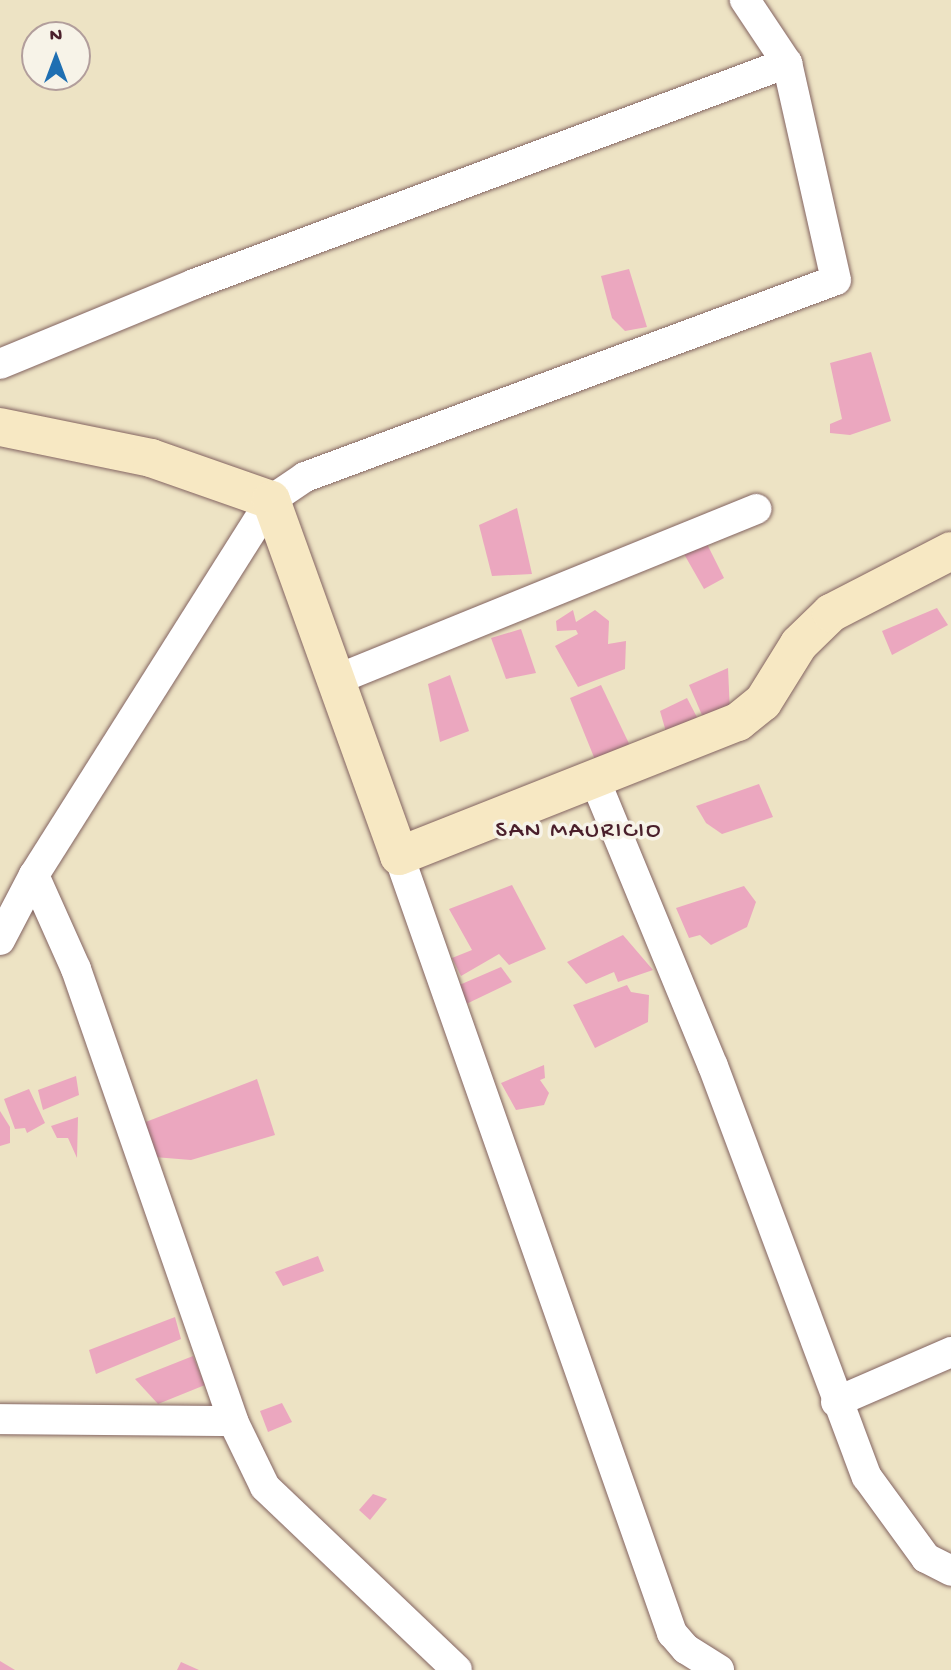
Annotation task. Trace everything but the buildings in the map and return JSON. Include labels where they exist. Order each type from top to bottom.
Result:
[{"type":"street","points":[[0,940],[34,875],[271,500],[305,477],[836,280],[787,63],[745,0]]},
{"type":"street","points":[[0,363],[194,285],[787,63]]},
{"type":"street","points":[[0,427],[151,458],[271,500]]},
{"type":"street","points":[[271,500],[672,1633],[686,1649],[719,1670]]},
{"type":"street","points":[[333,681],[757,509]]},
{"type":"street","points":[[399,856],[738,722],[763,702],[800,644],[824,619],[846,603],[951,551]]},
{"type":"street","points":[[595,780],[713,1066],[836,1402],[867,1477],[926,1558],[951,1571]]},
{"type":"street","points":[[34,875],[76,969],[233,1421],[265,1487],[457,1670]]},
{"type":"street","points":[[836,1402],[951,1352]]},
{"type":"street","points":[[3,1412],[233,1421]]},
{"type":"district","name":"SAN MAURICIO","points":[[579,832]]}]
